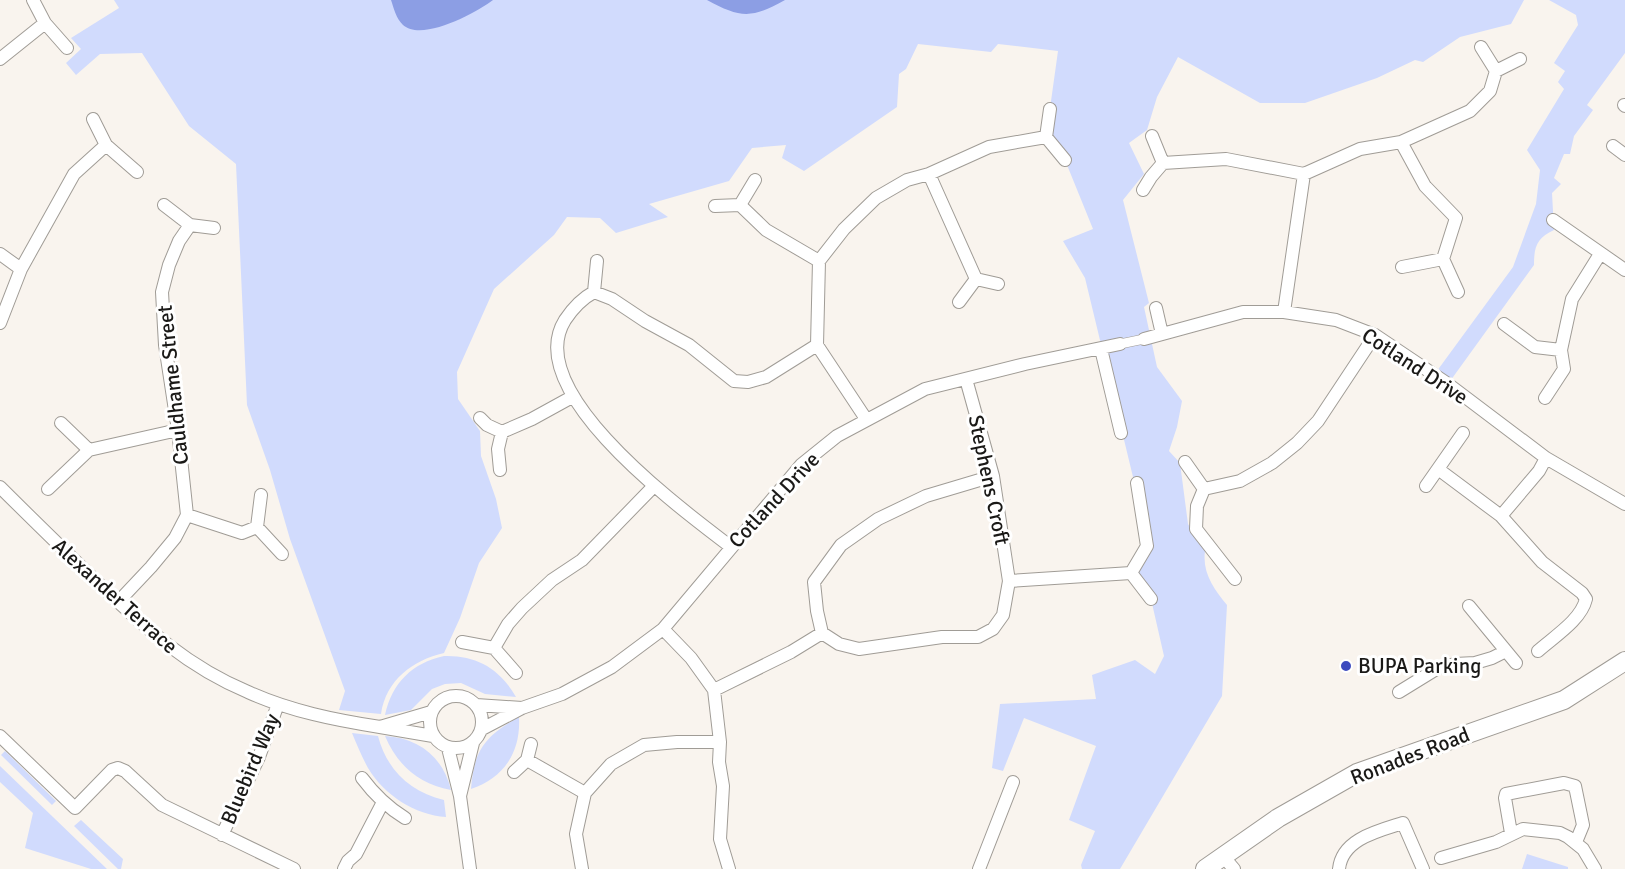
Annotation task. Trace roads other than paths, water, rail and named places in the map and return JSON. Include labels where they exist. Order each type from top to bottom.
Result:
[{"type":"main road","name":"Ronades Road","points":[[1205,869],[1228,862],[1278,818],[1357,773],[1564,700],[1625,661]]},
{"type":"street","points":[[33,0],[45,23],[67,48]]},
{"type":"street","points":[[0,59],[45,23]]},
{"type":"street","points":[[1143,190],[1150,177],[1163,163],[1226,159],[1304,174],[1360,149],[1401,142],[1470,111],[1490,91],[1496,70],[1481,47]]},
{"type":"street","points":[[1496,70],[1520,59]]},
{"type":"street","points":[[1050,109],[1046,137],[1065,160]]},
{"type":"street","points":[[93,119],[106,145],[137,172]]},
{"type":"street","points":[[1152,135],[1163,163]]},
{"type":"street","points":[[866,419],[817,345],[819,261],[844,229],[876,198],[907,180],[929,174],[989,147],[1046,137]]},
{"type":"street","points":[[1401,142],[1425,186],[1456,218],[1443,259],[1458,292]]},
{"type":"street","points":[[0,323],[21,269],[74,174],[106,145]]},
{"type":"street","points":[[1613,146],[1625,155]]},
{"type":"street","points":[[929,174],[976,279]]},
{"type":"street","points":[[1284,312],[1304,174]]},
{"type":"street","points":[[740,205],[755,180]]},
{"type":"street","points":[[164,205],[190,225],[214,228]]},
{"type":"street","points":[[715,206],[740,205],[766,230],[819,261]]},
{"type":"street","points":[[1553,220],[1625,270]]},
{"type":"street","name":"Cauldhame Street","points":[[186,515],[178,430],[165,345],[162,292],[175,249],[190,225]]},
{"type":"street","points":[[0,254],[21,269]]},
{"type":"street","points":[[1545,398],[1564,369],[1561,350],[1572,299],[1600,254]]},
{"type":"street","points":[[1402,267],[1443,259]]},
{"type":"street","points":[[594,292],[597,261]]},
{"type":"street","points":[[976,279],[998,284]]},
{"type":"street","points":[[959,302],[976,279]]},
{"type":"street","points":[[731,547],[653,487],[604,436],[572,397],[564,378],[557,348],[561,327],[583,298],[594,292],[612,299],[645,321],[689,345],[734,381],[748,382],[766,377],[817,345]]},
{"type":"street","points":[[1156,308],[1162,334]]},
{"type":"street","name":"Cotland Drive","points":[[472,743],[482,729],[522,708],[562,694],[612,667],[663,629],[801,465],[837,436],[866,419],[925,389],[1025,364],[1144,339],[1244,312],[1284,312],[1336,320],[1375,335],[1448,384],[1546,458],[1625,504]]},
{"type":"street","points":[[1504,324],[1534,347],[1561,350]]},
{"type":"street","points":[[1204,489],[1240,481],[1272,462],[1297,443],[1318,421],[1375,335]]},
{"type":"street","points":[[1101,349],[1121,433]]},
{"type":"street","name":"Stephens Croft","points":[[822,633],[839,644],[859,649],[942,637],[978,637],[993,629],[1003,615],[1009,581],[993,476],[966,379]]},
{"type":"street","points":[[480,418],[502,432],[532,420],[572,397]]},
{"type":"street","points":[[61,423],[89,450]]},
{"type":"street","points":[[48,489],[89,450],[178,430]]},
{"type":"street","points":[[500,470],[498,449],[502,432]]},
{"type":"street","points":[[1426,486],[1463,433]]},
{"type":"street","points":[[1501,516],[1539,471],[1546,458]]},
{"type":"street","points":[[1185,462],[1204,489]]},
{"type":"street","points":[[1438,469],[1501,516],[1542,562],[1582,593],[1586,599],[1584,608],[1577,617],[1538,651]]},
{"type":"street","points":[[714,690],[791,652],[822,633],[814,582],[841,545],[878,519],[926,496],[993,476]]},
{"type":"street","points":[[1131,573],[1147,546],[1137,483]]},
{"type":"street","points":[[494,648],[508,624],[522,608],[552,580],[582,560],[653,487]]},
{"type":"street","name":"Alexander Terrace","points":[[0,488],[142,625],[196,665],[247,692],[278,704],[340,721],[380,727]]},
{"type":"street","points":[[1204,489],[1197,506],[1196,529],[1235,579]]},
{"type":"street","points":[[256,527],[261,495]]},
{"type":"street","points":[[118,602],[175,538],[186,515],[242,533],[256,527]]},
{"type":"street","points":[[256,527],[282,554]]},
{"type":"street","points":[[1009,581],[1131,573]]},
{"type":"street","points":[[1131,573],[1151,598]]},
{"type":"street","points":[[1469,606],[1516,663]]},
{"type":"street","points":[[663,629],[691,658],[714,690],[723,786],[720,839],[729,869]]},
{"type":"street","points":[[462,642],[494,648],[516,673]]},
{"type":"street","points":[[1399,692],[1438,668],[1475,663],[1506,651]]},
{"type":"street","name":"Cotland Drive","points":[[380,727],[431,712],[440,700],[448,697],[463,696],[476,705],[522,708]]},
{"type":"street","name":"Bluebird Way","points":[[222,835],[259,757],[278,704]]},
{"type":"street","points":[[476,705],[480,712],[482,729]]},
{"type":"street","points":[[431,712],[429,720],[433,736],[442,745],[448,748],[465,747],[472,743]]},
{"type":"street","points":[[380,727],[433,736]]},
{"type":"street","points":[[0,736],[75,808],[112,770],[118,768],[162,805],[294,869]]},
{"type":"street","points":[[582,869],[576,834],[585,793],[611,764],[644,745],[720,742]]},
{"type":"street","points":[[460,796],[472,743]]},
{"type":"street","points":[[514,772],[527,760],[531,744]]},
{"type":"street","points":[[448,748],[460,796],[470,869]]},
{"type":"street","points":[[527,760],[585,793]]},
{"type":"street","points":[[362,778],[371,791],[405,818]]},
{"type":"street","points":[[979,869],[1013,782]]},
{"type":"street","points":[[1511,833],[1504,798],[1506,794],[1570,783],[1575,786],[1583,825],[1576,842]]},
{"type":"street","points":[[344,869],[348,861],[356,854],[383,802]]},
{"type":"street","points":[[1339,869],[1346,849],[1360,839],[1402,823],[1423,869]]},
{"type":"street","points":[[1441,858],[1496,842],[1523,829],[1560,833],[1583,849],[1595,869]]},
{"type":"water","points":[[391,0],[493,0],[449,24],[423,30],[403,25]]},
{"type":"water","points":[[707,0],[785,0],[764,11],[746,14],[728,10]]},
{"type":"place","name":"BUPA Parking","points":[[1346,666]]}]
